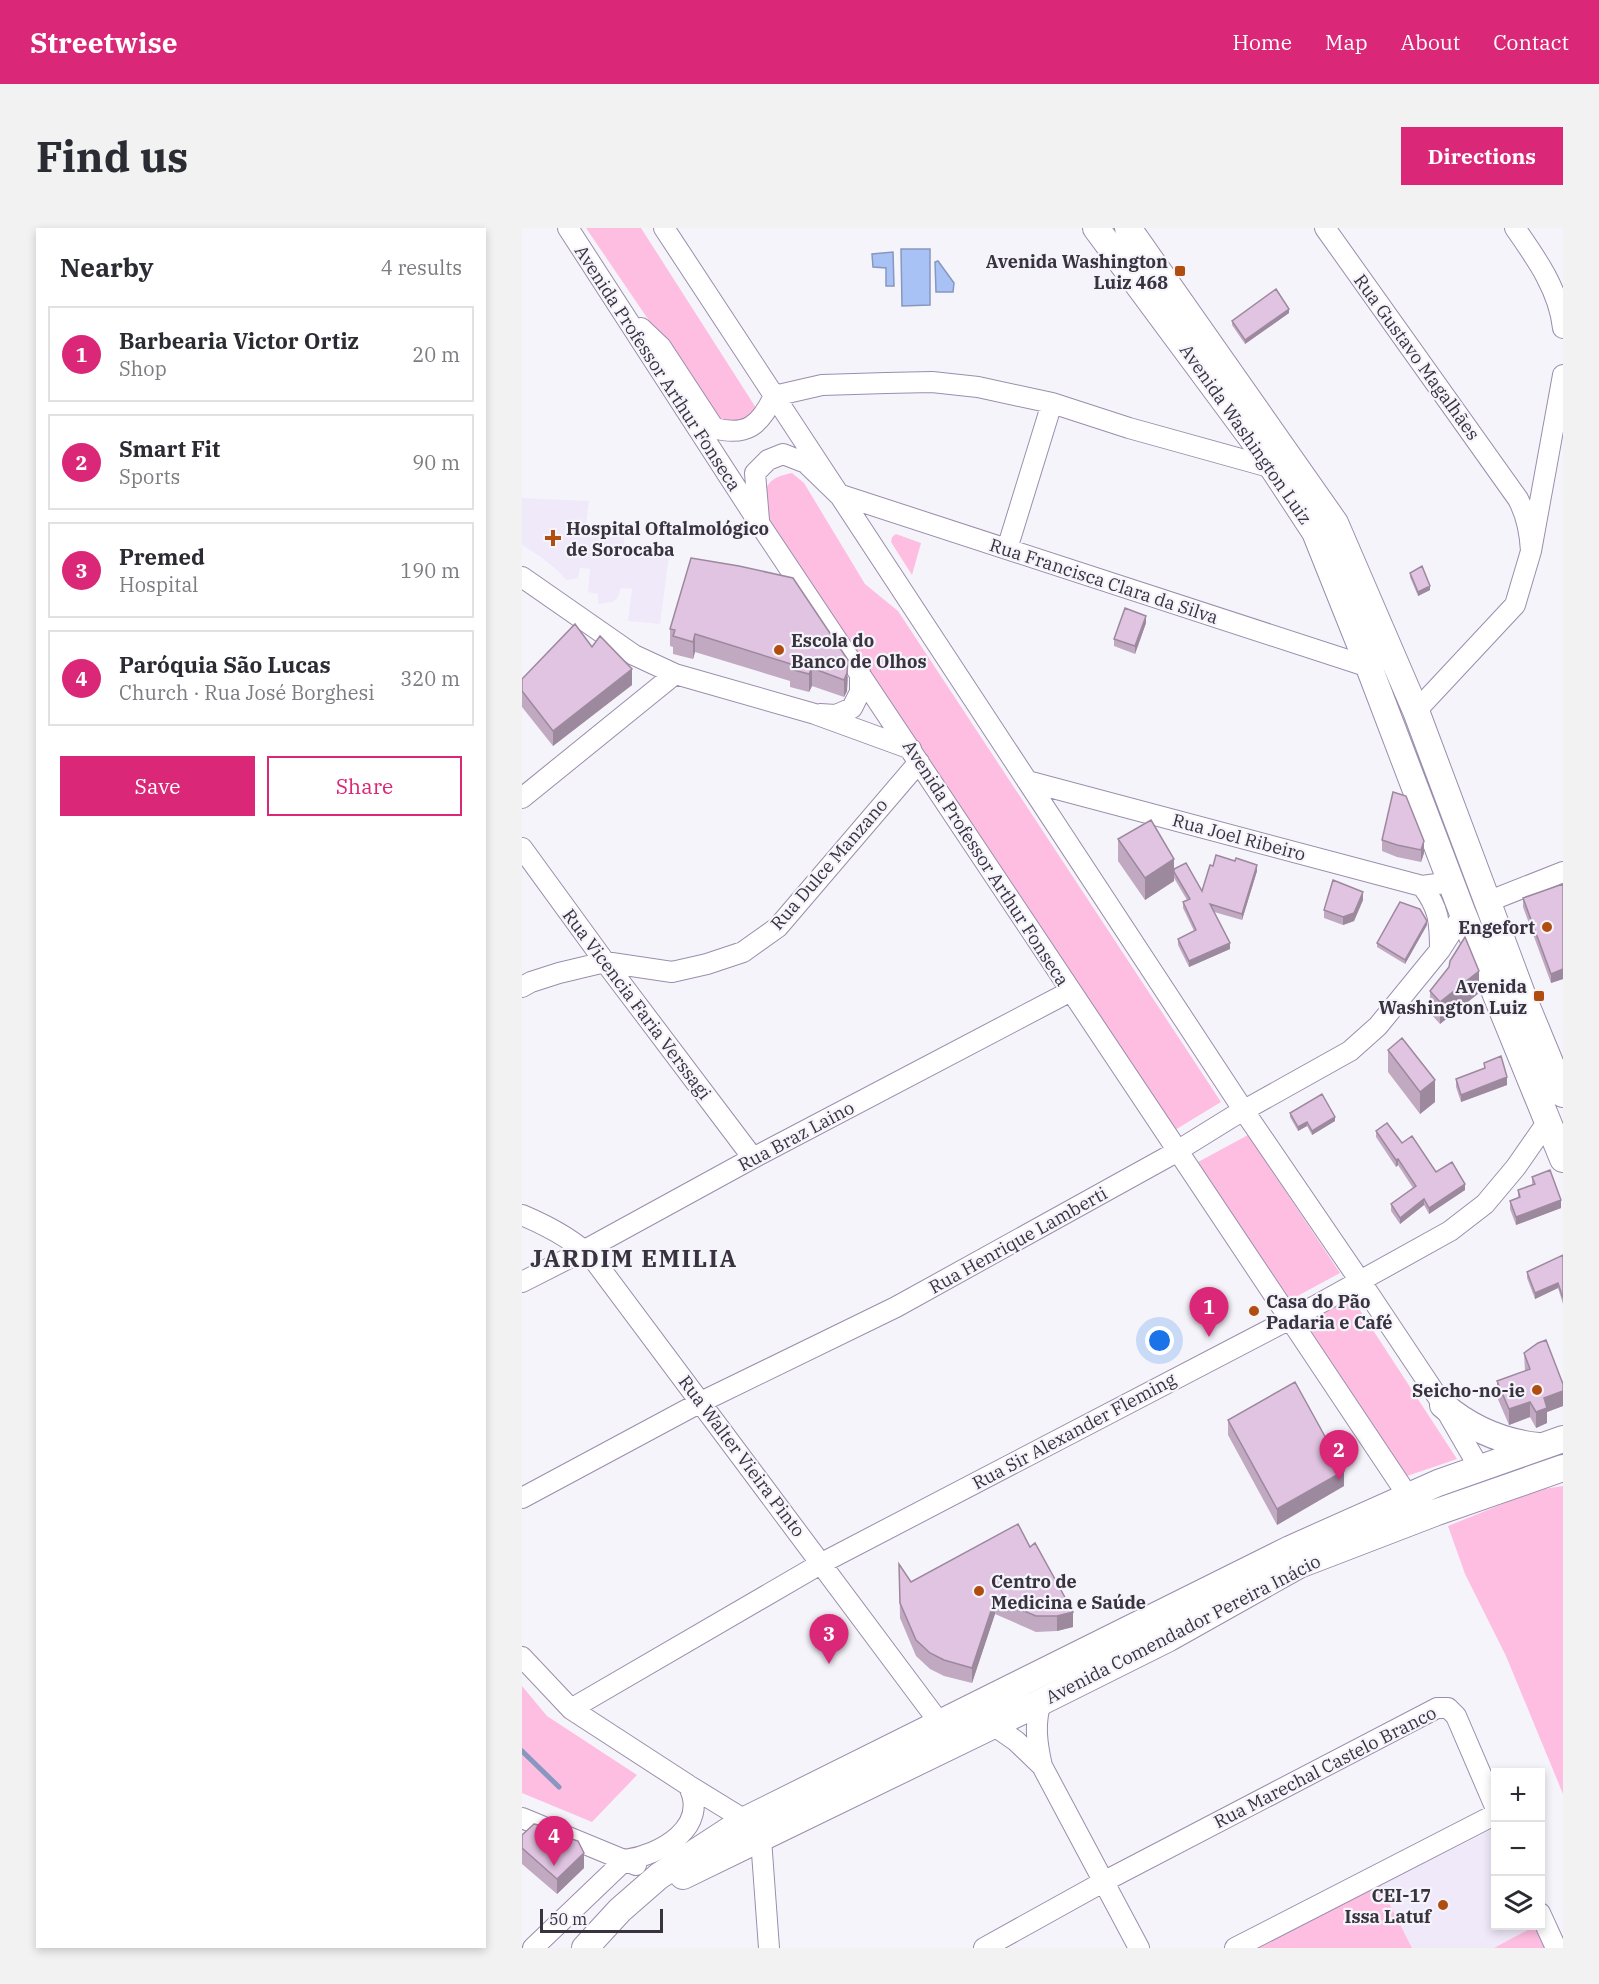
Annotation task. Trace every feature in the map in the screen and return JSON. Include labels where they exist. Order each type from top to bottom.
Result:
[{"type":"main road","name":"Avenida Washington Luiz","points":[[1096,228],[1273,468],[1315,531],[1463,914],[1563,1159]]},
{"type":"main road","name":"Avenida Washington Luiz","points":[[1128,228],[1335,523],[1416,711],[1525,1002],[1563,1094]]},
{"type":"main road","points":[[1443,1406],[1464,1421],[1500,1438],[1516,1443],[1552,1443]]},
{"type":"main road","name":"Avenida Comendador Pereira Inácio","points":[[585,1948],[620,1910],[665,1879],[939,1722],[1290,1549],[1408,1496],[1552,1443]]},
{"type":"main road","points":[[1470,1500],[1478,1482],[1480,1469]]},
{"type":"main road","name":"Avenida Comendador Pereira Inácio","points":[[753,1830],[1006,1728],[1041,1702],[1169,1638],[1299,1565],[1470,1500],[1557,1473]]},
{"type":"main road","points":[[1408,1496],[1437,1512]]},
{"type":"main road","name":"Avenida Comendador Pereira Inácio","points":[[1006,1728],[1007,1708],[1022,1682]]},
{"type":"street","name":"Avenida Professor Arthur Fonseca","points":[[568,228],[759,523],[1408,1496]]},
{"type":"street","points":[[664,228],[1244,1111],[1443,1406],[1480,1469]]},
{"type":"street","name":"Rua Gustavo Magalhães","points":[[1325,228],[1508,486],[1524,512],[1529,528],[1531,551]]},
{"type":"street","points":[[1515,228],[1543,268],[1562,314],[1563,328]]},
{"type":"street","points":[[618,306],[661,347],[714,428],[731,433],[750,428],[765,414],[774,396]]},
{"type":"street","points":[[1416,711],[1515,604],[1531,551],[1563,375]]},
{"type":"street","points":[[774,396],[822,386],[932,382],[978,387],[1052,403],[1129,428],[1273,468]]},
{"type":"street","points":[[1007,549],[1052,403]]},
{"type":"street","points":[[759,523],[755,473],[768,460],[783,454],[806,463],[838,494]]},
{"type":"street","points":[[1508,486],[1519,494],[1525,495],[1534,492],[1546,477]]},
{"type":"street","name":"Rua Francisca Clara da Silva","points":[[838,494],[1369,667]]},
{"type":"street","points":[[522,577],[634,655],[675,674],[814,714],[915,756]]},
{"type":"street","points":[[814,714],[836,715],[852,708],[860,692],[860,672]]},
{"type":"street","points":[[522,798],[675,674]]},
{"type":"street","name":"Rua Dulce Manzano","points":[[522,987],[559,973],[604,962],[672,972],[743,952],[778,927],[915,756]]},
{"type":"street","name":"Rua Joel Ribeiro","points":[[1027,781],[1422,886],[1452,882]]},
{"type":"street","name":"Rua Vicencia Faria Verssagi","points":[[522,848],[604,962],[753,1158]]},
{"type":"street","points":[[1487,902],[1563,872]]},
{"type":"street","points":[[1422,886],[1433,900],[1440,925],[1440,950]]},
{"type":"street","name":"Rua Henrique Lamberti","points":[[522,1498],[701,1402],[896,1307],[1350,1051],[1378,1026],[1440,950],[1463,914]]},
{"type":"street","name":"Rua Braz Laino","points":[[522,1282],[1071,991]]},
{"type":"street","name":"Rua Sir Alexander Fleming","points":[[571,1709],[822,1563],[1290,1318],[1450,1231],[1485,1204],[1516,1167],[1548,1121]]},
{"type":"street","name":"Rua Walter Vieira Pinto","points":[[522,1215],[537,1221],[585,1250],[594,1260],[939,1722]]},
{"type":"street","points":[[522,1657],[571,1709],[753,1830],[768,1948]]},
{"type":"street","points":[[1041,1702],[1036,1734],[1042,1766]]},
{"type":"street","name":"Rua Marechal Castelo Branco","points":[[1103,1882],[1437,1708],[1448,1708],[1456,1716],[1491,1797]]},
{"type":"street","points":[[1006,1728],[1042,1766],[1139,1948]]},
{"type":"street","points":[[532,1948],[625,1860],[661,1850],[676,1839],[691,1819],[694,1807],[694,1795],[688,1785]]},
{"type":"street","points":[[1235,1948],[1491,1817]]},
{"type":"street","points":[[522,1818],[665,1879]]},
{"type":"street","points":[[989,1947],[1103,1882]]},
{"type":"street","points":[[1545,1924],[1556,1948]]},
{"type":"shaded area","points":[[586,228],[641,228],[758,411],[748,422],[720,425]]},
{"type":"shaded area","points":[[792,473],[804,483],[865,584],[898,611],[1221,1102],[1170,1133],[766,514],[765,491],[767,486],[776,478]]},
{"type":"shaded area","points":[[522,498],[589,501],[585,532],[613,535],[615,523],[626,525],[623,552],[669,556],[660,624],[628,621],[632,589],[621,588],[618,597],[613,602],[598,604],[598,594],[588,592],[590,569],[580,568],[578,578],[566,580],[541,557],[522,545]]},
{"type":"shaded area","points":[[896,534],[921,543],[912,575],[891,542],[892,537]]},
{"type":"shaded area","points":[[1248,1135],[1340,1273],[1290,1300],[1198,1162]]},
{"type":"shaded area","points":[[1352,1298],[1457,1459],[1407,1476],[1309,1329],[1309,1321]]},
{"type":"shaded area","points":[[1563,1486],[1563,1794],[1506,1656],[1465,1574],[1448,1526],[1537,1490]]},
{"type":"shaded area","points":[[522,1686],[547,1716],[637,1775],[592,1822],[522,1793]]},
{"type":"shaded area","name":"CEI-17 Issa Latuf","points":[[1491,1830],[1491,1930],[1528,1930],[1494,1948],[1412,1948],[1380,1885]]},
{"type":"shaded area","points":[[1380,1885],[1412,1948],[1259,1948]]},
{"type":"shaded area","points":[[1528,1930],[1537,1930],[1547,1948],[1494,1948]]},
{"type":"water","points":[[901,249],[930,249],[930,305],[902,306]]},
{"type":"water","points":[[893,252],[894,286],[886,286],[886,268],[873,267],[872,254]]},
{"type":"water","points":[[938,261],[954,283],[953,292],[936,292],[935,262]]},
{"type":"building","points":[[1276,289],[1289,309],[1245,340],[1232,321]]},
{"type":"building","points":[[691,558],[793,578],[848,660],[844,680],[812,668],[809,674],[790,669],[791,664],[695,634],[693,642],[673,636],[675,630],[670,629]]},
{"type":"building","points":[[1422,566],[1430,586],[1418,592],[1410,573]]},
{"type":"building","points":[[1125,608],[1146,616],[1135,646],[1114,639]]},
{"type":"building","points":[[575,624],[592,647],[600,636],[632,669],[553,731],[522,691],[522,679]]},
{"type":"building","points":[[1393,792],[1406,796],[1424,841],[1421,850],[1382,840]]},
{"type":"building","points":[[1151,820],[1174,859],[1145,878],[1118,839]]},
{"type":"building","points":[[1216,855],[1235,861],[1236,858],[1257,865],[1242,914],[1210,904],[1230,943],[1189,961],[1178,939],[1196,930],[1183,902],[1190,899],[1174,869],[1186,863],[1202,891],[1210,865],[1213,866]]},
{"type":"building","points":[[1333,880],[1363,892],[1354,913],[1343,917],[1324,910]]},
{"type":"building","name":"Engefort","points":[[1563,884],[1563,969],[1551,974],[1523,898]]},
{"type":"building","points":[[1400,902],[1420,909],[1427,921],[1405,960],[1377,943]]},
{"type":"building","points":[[1465,937],[1479,971],[1440,1002],[1430,991],[1449,967],[1450,961]]},
{"type":"building","points":[[1402,1038],[1435,1080],[1420,1092],[1388,1050]]},
{"type":"building","points":[[1501,1056],[1507,1077],[1461,1095],[1456,1079],[1485,1068],[1484,1063]]},
{"type":"building","points":[[1322,1094],[1335,1117],[1312,1131],[1307,1122],[1298,1127],[1290,1113]]},
{"type":"building","points":[[1387,1123],[1402,1143],[1412,1136],[1436,1172],[1452,1162],[1465,1184],[1429,1208],[1424,1199],[1400,1218],[1391,1204],[1416,1186],[1376,1131]]},
{"type":"building","points":[[1550,1170],[1561,1200],[1516,1217],[1510,1201],[1520,1197],[1518,1190],[1535,1184],[1532,1177]]},
{"type":"building","points":[[1563,1255],[1563,1298],[1558,1283],[1535,1293],[1527,1272]]},
{"type":"building","name":"Seicho-no-ie","points":[[1546,1340],[1563,1384],[1563,1391],[1544,1398],[1547,1408],[1536,1412],[1530,1402],[1509,1409],[1497,1381],[1530,1369],[1524,1353]]},
{"type":"building","points":[[1295,1382],[1344,1471],[1277,1509],[1228,1420]]},
{"type":"building","points":[[1018,1524],[1030,1547],[1035,1543],[1073,1612],[1057,1616],[1036,1616],[995,1599],[972,1668],[944,1660],[930,1653],[916,1640],[900,1603],[899,1564],[911,1582]]},
{"type":"building","points":[[534,1824],[551,1828],[560,1842],[566,1837],[578,1841],[584,1853],[557,1879],[522,1848],[522,1835]]},
{"type":"waterway","points":[[522,1751],[559,1787]]},
{"type":"place","name":"Avenida Washington Luiz 468","points":[[1180,271]]},
{"type":"place","name":"Hospital Oftalmológico de Sorocaba","points":[[553,538]]},
{"type":"place","name":"Escola do Banco de Olhos","points":[[779,650]]},
{"type":"place","name":"Engefort","points":[[1547,927]]},
{"type":"place","name":"Avenida Washington Luiz","points":[[1539,996]]},
{"type":"place","name":"Casa do Pão Padaria e Café","points":[[1254,1311]]},
{"type":"place","name":"Barbearia Victor Ortiz","points":[[1209,1337]]},
{"type":"place","name":"Seicho-no-ie","points":[[1537,1390]]},
{"type":"place","name":"Smart Fit","points":[[1339,1480]]},
{"type":"place","name":"Centro de Medicina e Saúde","points":[[979,1591]]},
{"type":"place","name":"Premed","points":[[829,1664]]},
{"type":"place","name":"Paróquia São Lucas","points":[[554,1866]]},
{"type":"place","name":"CEI-17 Issa Latuf","points":[[1443,1905]]},
{"type":"district","name":"JARDIM EMILIA","points":[[634,1258]]}]
